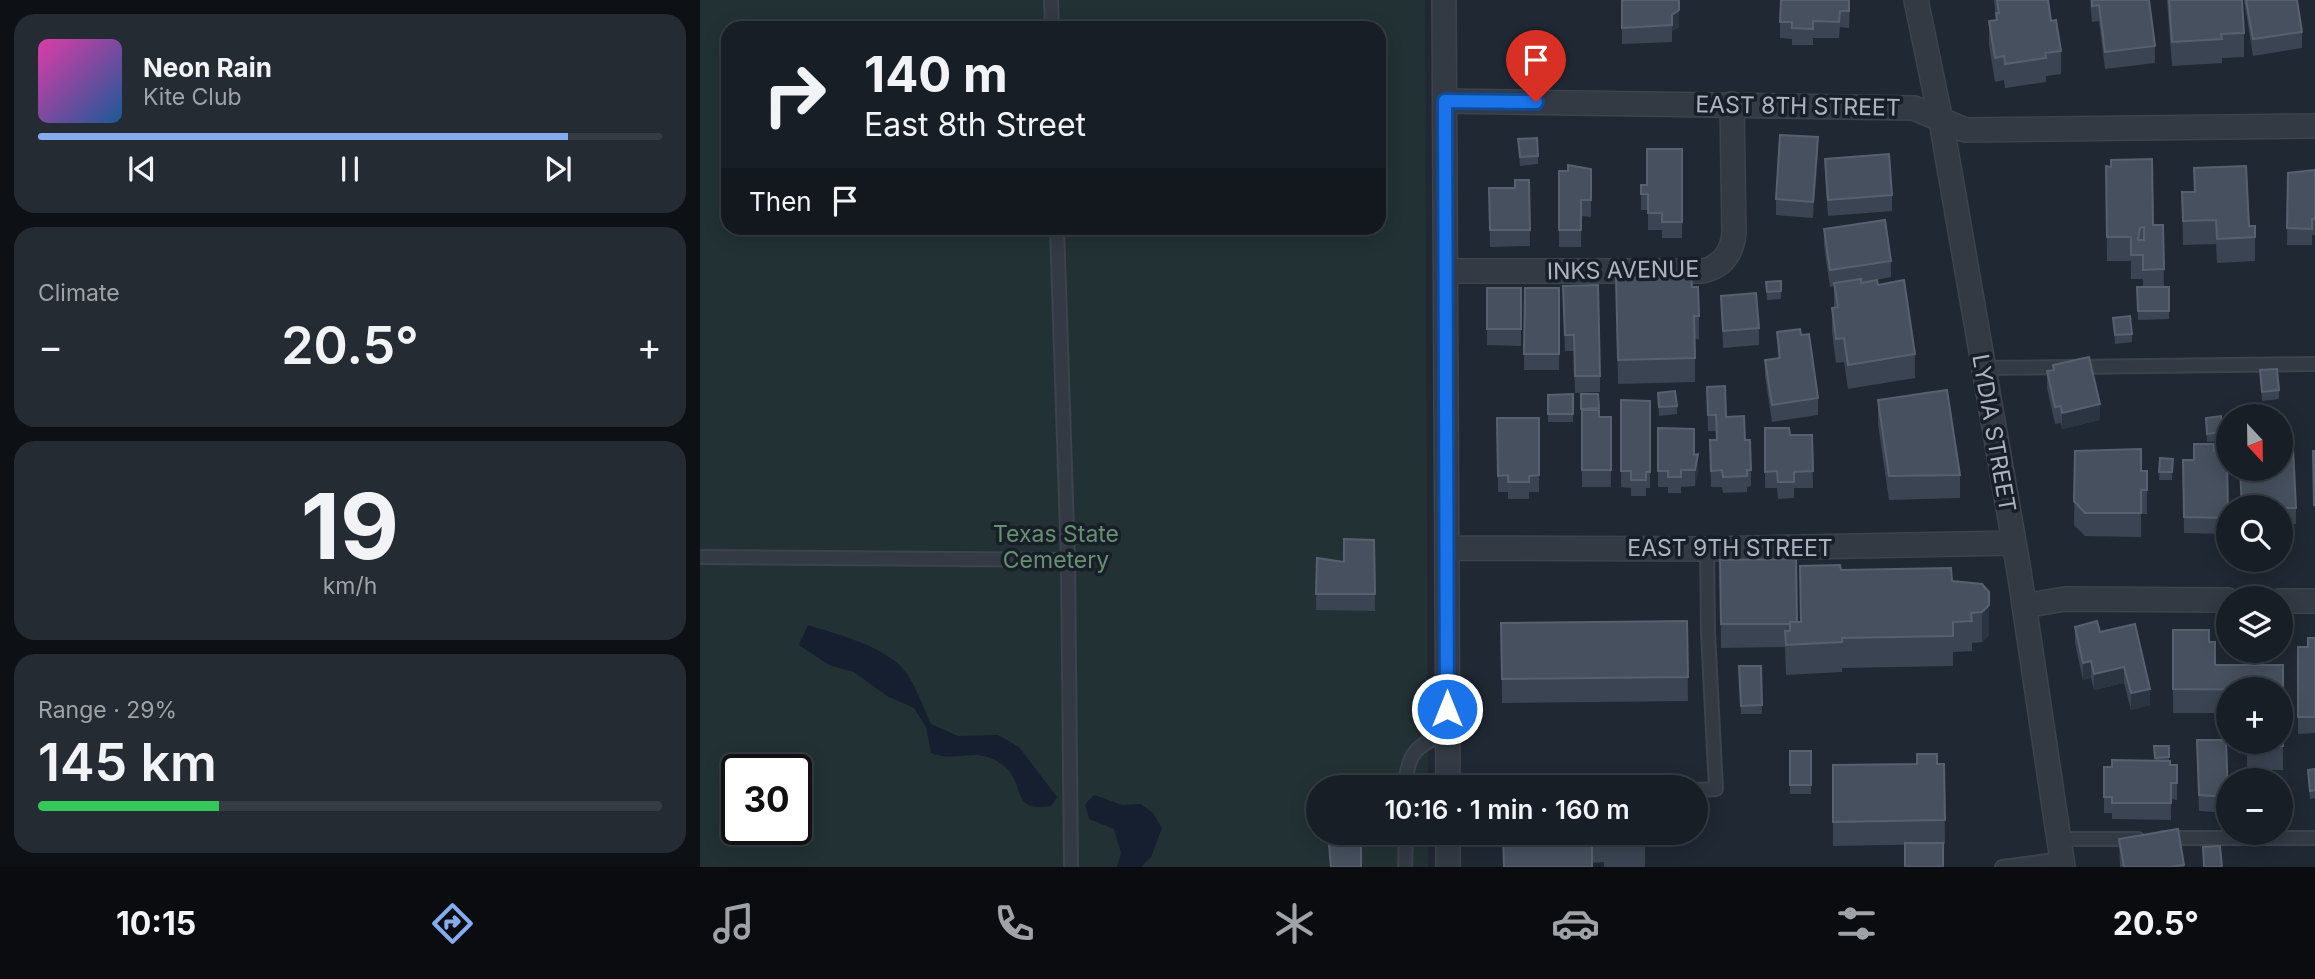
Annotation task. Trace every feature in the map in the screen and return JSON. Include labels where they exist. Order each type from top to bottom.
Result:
[{"type":"street","points":[[1444,0],[1448,775]]},
{"type":"street","name":"LYDIA STREET","points":[[1916,0],[1941,121],[2024,606],[2061,855]]},
{"type":"street","name":"EAST 8TH STREET","points":[[1445,101],[1914,108],[1965,130],[2315,126]]},
{"type":"street","name":"INKS AVENUE","points":[[1446,271],[1703,271],[1717,265],[1730,253],[1734,233],[1732,104]]},
{"type":"street","name":"EAST 9TH STREET","points":[[1447,548],[1707,549],[2013,543]]},
{"type":"street","points":[[2024,606],[2065,599],[2216,600]]},
{"type":"street","points":[[2293,601],[2315,601]]},
{"type":"street","points":[[1448,845],[1448,867]]},
{"type":"lane","points":[[1051,0],[1052,21]]},
{"type":"lane","points":[[1057,235],[1068,560],[1071,867]]},
{"type":"lane","points":[[1983,368],[2315,364]]},
{"type":"lane","points":[[1707,549],[1708,633],[1716,789],[1708,789]]},
{"type":"lane","points":[[700,557],[1068,560]]},
{"type":"lane","points":[[1406,775],[1413,752],[1422,743],[1447,733]]},
{"type":"lane","points":[[2003,867],[2061,855],[2315,838]]},
{"type":"lane","points":[[1405,867],[1406,845]]},
{"type":"green space","name":"Texas State Cemetery","points":[[700,0],[1425,0],[1428,775],[1306,775],[1306,845],[1428,845],[1428,867],[700,867]]},
{"type":"water","points":[[808,625],[865,644],[895,661],[912,682],[931,724],[958,736],[998,735],[1019,747],[1057,797],[1051,806],[1038,807],[1023,801],[1011,773],[985,756],[950,757],[931,753],[926,727],[914,708],[887,696],[854,672],[829,665],[799,645]]},
{"type":"water","points":[[1094,795],[1122,805],[1141,804],[1153,813],[1162,828],[1151,857],[1141,867],[1117,867],[1121,853],[1114,829],[1089,819],[1085,804]]},
{"type":"building","points":[[1622,0],[1679,0],[1679,10],[1672,15],[1672,25],[1622,28]]},
{"type":"building","points":[[1781,0],[1849,0],[1849,11],[1840,11],[1839,22],[1813,21],[1813,29],[1792,28],[1792,22],[1780,22]]},
{"type":"building","points":[[1997,0],[2048,0],[2051,21],[2056,20],[2061,51],[2045,53],[2046,58],[2005,64],[2004,56],[1995,58],[1989,21],[1997,20]]},
{"type":"building","points":[[2092,0],[2149,0],[2155,46],[2105,52],[2099,5],[2092,6]]},
{"type":"building","points":[[2169,0],[2242,0],[2244,33],[2221,34],[2222,39],[2172,42]]},
{"type":"building","points":[[2246,0],[2297,0],[2302,32],[2253,39]]},
{"type":"building","points":[[1780,135],[1818,137],[1813,202],[1776,199]]},
{"type":"building","points":[[1537,138],[1538,156],[1520,157],[1518,139]]},
{"type":"building","points":[[1647,149],[1682,149],[1682,222],[1662,222],[1662,213],[1648,213],[1648,194],[1641,194],[1641,185],[1647,185]]},
{"type":"building","points":[[1889,154],[1892,195],[1828,200],[1825,159]]},
{"type":"building","points":[[2152,159],[2153,225],[2163,225],[2164,269],[2143,270],[2143,255],[2131,255],[2131,237],[2107,237],[2106,166],[2111,167],[2111,160]],"holes":[[[2144,227],[2144,240],[2138,240],[2140,228]]]},
{"type":"building","points":[[1568,165],[1591,169],[1591,200],[1581,200],[1581,230],[1559,230],[1559,171],[1568,171]]},
{"type":"building","points":[[2246,166],[2249,226],[2255,226],[2255,237],[2217,239],[2216,220],[2183,221],[2182,192],[2195,192],[2194,168]]},
{"type":"building","points":[[2315,170],[2315,219],[2312,219],[2312,229],[2287,228],[2288,173]]},
{"type":"building","points":[[1515,180],[1529,180],[1530,230],[1490,230],[1489,188],[1515,188]]},
{"type":"building","points":[[1885,220],[1891,261],[1830,270],[1824,229]]},
{"type":"building","points":[[1691,276],[1692,287],[1698,287],[1699,316],[1694,316],[1695,358],[1618,360],[1616,278]]},
{"type":"building","points":[[1861,279],[1861,283],[1877,280],[1878,285],[1904,280],[1915,354],[1848,365],[1844,338],[1836,339],[1832,308],[1838,307],[1834,283]]},
{"type":"building","points":[[1781,281],[1781,291],[1767,292],[1766,282]]},
{"type":"building","points":[[1598,285],[1600,376],[1575,376],[1574,335],[1565,335],[1563,286]]},
{"type":"building","points":[[2137,287],[2169,287],[2169,311],[2138,311]]},
{"type":"building","points":[[1487,288],[1521,288],[1521,329],[1487,329]]},
{"type":"building","points":[[1525,288],[1559,288],[1559,354],[1524,354]]},
{"type":"building","points":[[1756,293],[1759,328],[1723,331],[1721,296]]},
{"type":"building","points":[[2130,316],[2132,334],[2115,335],[2113,318]]},
{"type":"building","points":[[1800,329],[1801,335],[1809,334],[1818,398],[1772,405],[1765,360],[1780,358],[1777,332]]},
{"type":"building","points":[[2089,357],[2100,404],[2062,413],[2061,406],[2055,407],[2047,371],[2054,370],[2053,365]]},
{"type":"building","points":[[2277,369],[2279,390],[2262,392],[2260,370]]},
{"type":"building","points":[[1725,386],[1726,417],[1744,416],[1745,440],[1750,440],[1751,470],[1747,470],[1747,476],[1723,477],[1722,470],[1711,471],[1710,440],[1717,440],[1716,415],[1708,415],[1707,387]]},
{"type":"building","points":[[1947,390],[1960,475],[1889,476],[1878,400]]},
{"type":"building","points":[[1675,391],[1677,406],[1659,407],[1658,393]]},
{"type":"building","points":[[1573,394],[1573,414],[1548,414],[1548,395]]},
{"type":"building","points":[[1581,394],[1598,394],[1599,408],[1581,409]]},
{"type":"building","points":[[1621,400],[1650,401],[1650,472],[1646,472],[1646,480],[1631,480],[1631,471],[1621,471]]},
{"type":"building","points":[[1582,410],[1599,410],[1599,417],[1611,417],[1611,470],[1582,470]]},
{"type":"building","points":[[2216,417],[2216,433],[2207,434],[2206,418]]},
{"type":"building","points":[[1497,418],[1539,418],[1539,475],[1529,476],[1529,482],[1508,482],[1508,475],[1498,476]]},
{"type":"building","points":[[1658,428],[1694,429],[1694,455],[1698,454],[1695,470],[1681,470],[1681,477],[1668,477],[1668,471],[1658,471]]},
{"type":"building","points":[[1765,428],[1789,428],[1790,435],[1812,435],[1813,471],[1794,472],[1794,482],[1778,482],[1777,471],[1765,472]]},
{"type":"building","points":[[2194,444],[2214,444],[2216,481],[2227,481],[2228,495],[2216,495],[2216,518],[2184,517],[2183,460],[2194,460]]},
{"type":"building","points":[[2293,448],[2296,508],[2293,508],[2293,495],[2241,495],[2241,481],[2293,481]]},
{"type":"building","points":[[2141,449],[2141,471],[2147,471],[2147,490],[2141,490],[2141,513],[2085,513],[2074,501],[2075,451]]},
{"type":"building","points":[[2315,451],[2315,505],[2314,505]]},
{"type":"building","points":[[2160,458],[2173,459],[2172,472],[2159,472]]},
{"type":"building","points":[[1344,539],[1374,540],[1375,594],[1316,594],[1317,558],[1344,562]]},
{"type":"building","points":[[1796,559],[1797,622],[1721,624],[1720,560]]},
{"type":"building","points":[[1840,565],[1841,570],[1951,568],[1952,581],[1982,584],[1989,592],[1989,605],[1982,612],[1971,613],[1972,621],[1953,622],[1953,636],[1842,638],[1842,642],[1786,645],[1785,631],[1790,631],[1790,622],[1801,622],[1800,566]]},
{"type":"building","points":[[1687,621],[1688,677],[1502,679],[1501,623]]},
{"type":"building","points":[[2097,621],[2100,632],[2135,624],[2150,689],[2131,693],[2124,667],[2094,674],[2091,661],[2083,663],[2075,627]]},
{"type":"building","points":[[2173,630],[2209,630],[2209,642],[2215,642],[2215,665],[2283,665],[2283,677],[2216,677],[2216,689],[2173,689]]},
{"type":"building","points":[[2308,638],[2315,638],[2315,717],[2298,717],[2298,647],[2308,647]]},
{"type":"building","points":[[1739,666],[1761,666],[1762,705],[1741,706]]},
{"type":"building","points":[[2197,740],[2216,740],[2216,754],[2226,754],[2227,768],[2216,768],[2216,796],[2199,795]]},
{"type":"building","points":[[2154,746],[2169,746],[2169,757],[2155,758]]},
{"type":"building","points":[[1790,751],[1811,751],[1811,785],[1790,785]]},
{"type":"building","points":[[1917,754],[1937,754],[1937,764],[1944,764],[1945,820],[1833,822],[1833,765],[1917,764]]},
{"type":"building","points":[[2112,760],[2170,761],[2170,765],[2177,765],[2177,783],[2171,783],[2171,803],[2112,803],[2112,797],[2104,797],[2104,767],[2112,767]]},
{"type":"building","points":[[2315,769],[2315,790],[2310,791],[2308,770]]},
{"type":"building","points":[[2178,829],[2184,865],[2124,867],[2119,839]]},
{"type":"building","points":[[1905,843],[1943,843],[1943,867],[1905,867]]},
{"type":"building","points":[[1329,845],[1361,845],[1361,867],[1331,867]]},
{"type":"building","points":[[1503,845],[1592,845],[1592,867],[1504,867]]},
{"type":"building","points":[[2220,846],[2222,867],[2204,867],[2203,847]]},
{"type":"route","points":[[1447,709],[1445,101],[1536,102]]}]
